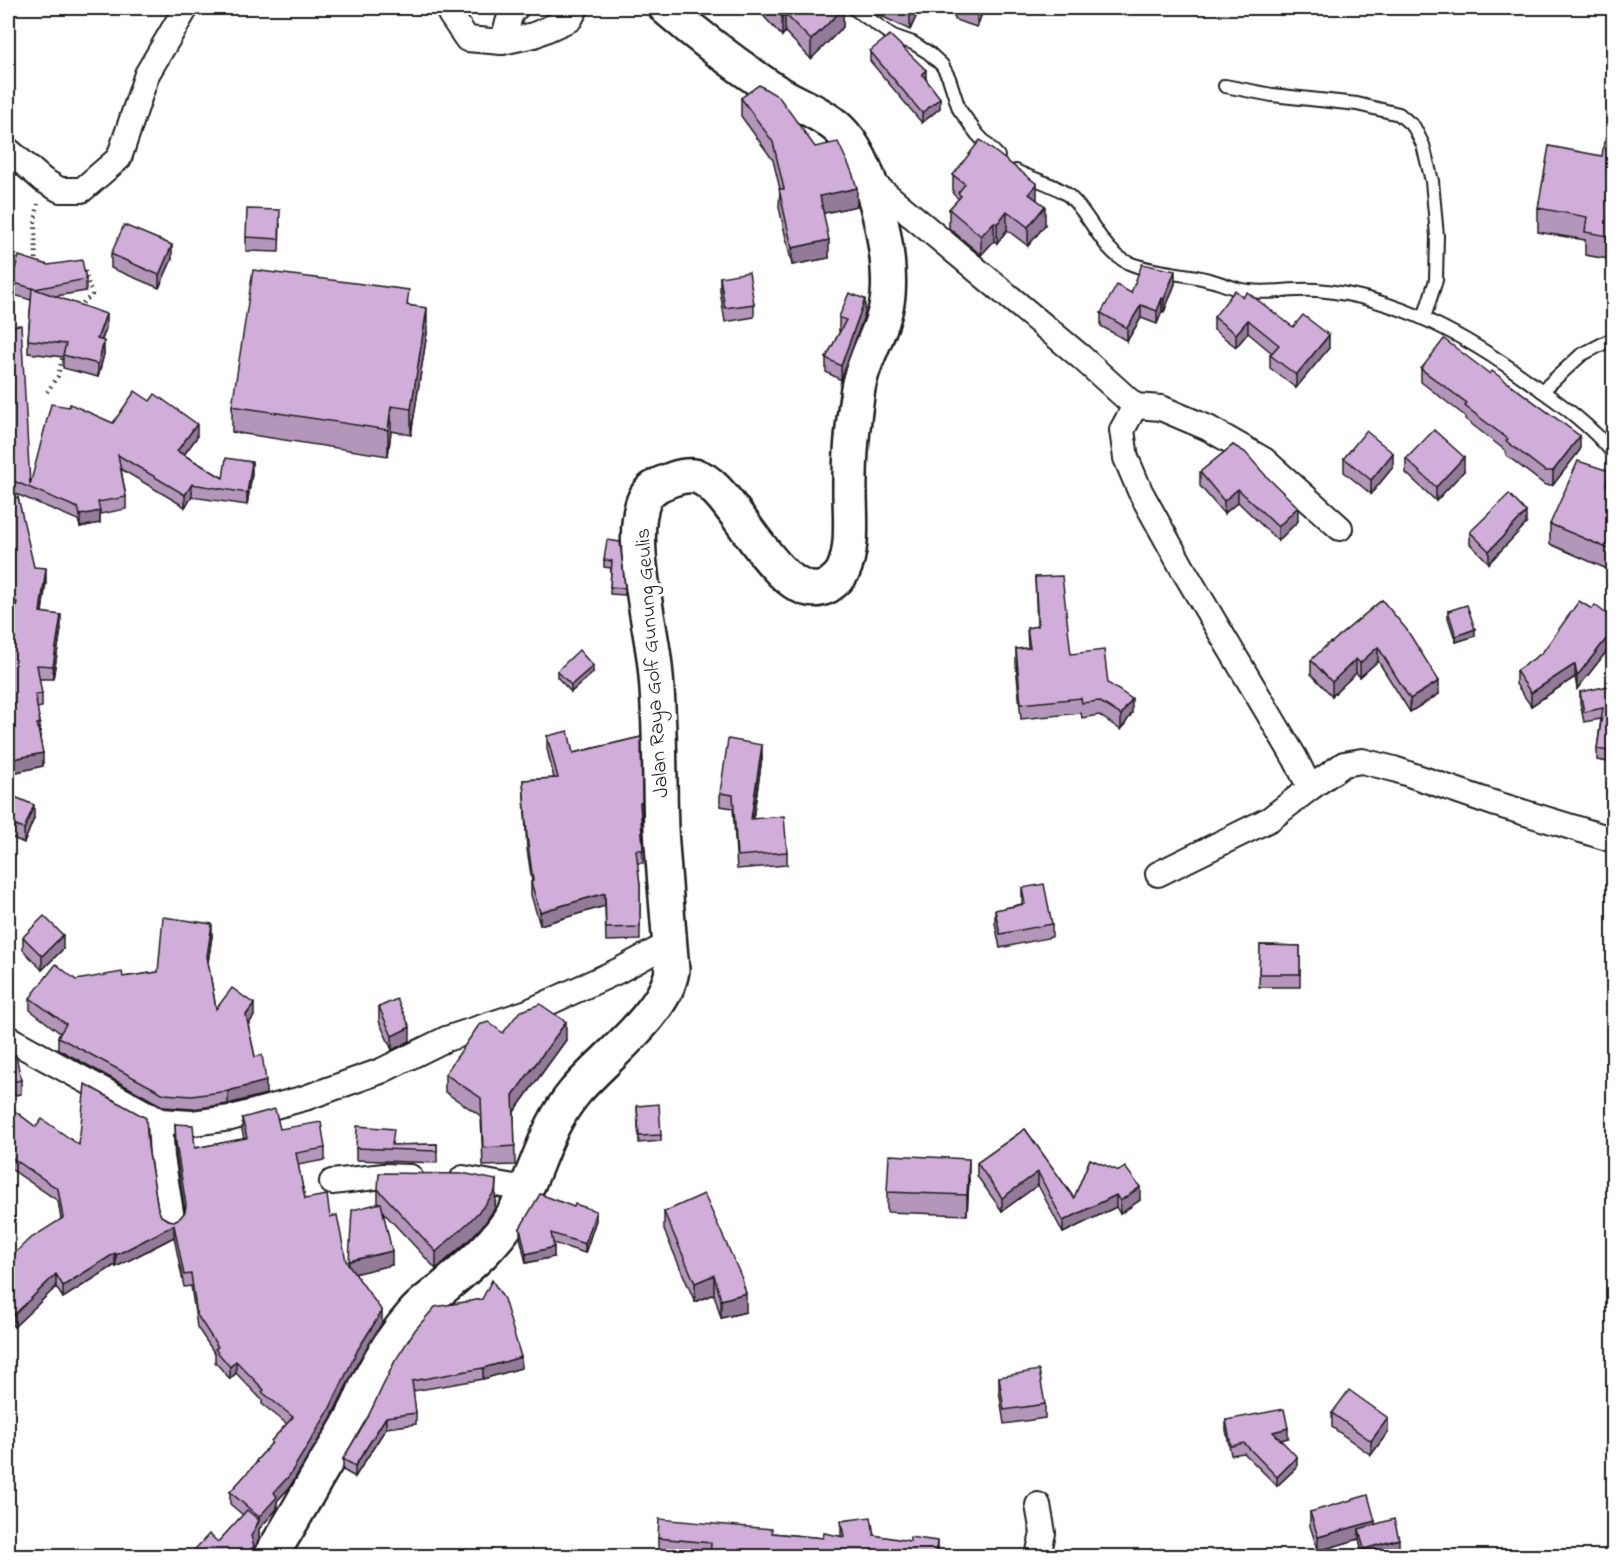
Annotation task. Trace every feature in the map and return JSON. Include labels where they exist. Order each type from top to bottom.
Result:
[{"type":"main road","name":"Jalan Raya Golf Gunung Geulis","points":[[270,1557],[356,1413],[370,1378],[413,1313],[493,1243],[514,1213],[545,1139],[561,1112],[590,1075],[614,1054],[666,991],[672,970],[661,825],[655,665],[639,545],[641,510],[647,495],[656,485],[679,477],[701,478],[712,486],[741,520],[766,555],[796,584],[810,590],[818,590],[837,579],[844,569],[850,537],[850,454],[857,388],[883,322],[888,295],[884,228],[868,179],[851,142],[837,127],[774,91],[695,34],[666,8]]},
{"type":"street","points":[[8,150],[43,180],[60,190],[82,190],[119,158],[147,74],[186,8]]},
{"type":"street","points":[[449,8],[450,14],[467,39],[502,42],[534,35],[570,19],[576,8]]},
{"type":"street","points":[[502,42],[516,8]]},
{"type":"street","points":[[868,179],[1081,357],[1135,406],[1161,408],[1208,428],[1264,460],[1340,528]]},
{"type":"street","points":[[1135,406],[1122,430],[1126,458],[1140,491],[1184,571],[1295,758],[1310,788]]},
{"type":"street","points":[[1158,874],[1270,819],[1344,764],[1362,762],[1394,769],[1614,840]]},
{"type":"street","points":[[8,1038],[160,1121],[192,1123],[231,1118],[305,1098],[381,1071],[447,1039],[528,1012],[618,971],[670,943]]},
{"type":"street","points":[[160,1121],[162,1157],[172,1219]]},
{"type":"street","points":[[332,1182],[384,1176],[469,1178],[525,1189]]},
{"type":"street","points":[[1038,1505],[1043,1533],[1038,1557]]},
{"type":"lane","points":[[853,8],[893,36],[921,48],[942,65],[949,78],[959,109],[993,153],[1013,169],[1049,184],[1067,195],[1081,208],[1107,245],[1127,263],[1153,272],[1208,279],[1250,291],[1315,290],[1357,295],[1396,306],[1442,326],[1502,362],[1579,418],[1614,454]]},
{"type":"lane","points":[[1225,86],[1272,95],[1367,107],[1399,114],[1414,127],[1423,145],[1432,181],[1437,236],[1436,280],[1424,318]]},
{"type":"lane","points":[[1542,391],[1581,355],[1614,338]]},
{"type":"path","points":[[43,180],[35,221],[35,264],[43,269]]},
{"type":"path","points":[[74,270],[84,268],[92,295],[74,310]]},
{"type":"path","points":[[46,392],[58,376],[64,348]]},
{"type":"building","points":[[773,8],[843,9],[811,40],[785,14],[782,17]]},
{"type":"building","points":[[890,35],[926,70],[922,74],[940,98],[922,113],[870,51]]},
{"type":"building","points":[[759,85],[779,97],[815,147],[838,142],[852,172],[857,188],[820,196],[829,240],[792,248],[779,189],[784,189],[773,142],[741,98]]},
{"type":"building","points":[[980,140],[1037,184],[1029,194],[1045,206],[1028,227],[1007,211],[997,224],[994,222],[981,236],[949,209],[961,196],[958,193],[965,184],[953,175]]},
{"type":"building","points":[[1604,142],[1614,144],[1614,237],[1585,232],[1587,217],[1538,208],[1549,146],[1602,156]]},
{"type":"building","points":[[247,209],[280,210],[279,239],[246,237]]},
{"type":"building","points":[[124,225],[172,245],[159,275],[111,254]]},
{"type":"building","points":[[19,256],[48,265],[82,260],[86,279],[35,289],[11,282]]},
{"type":"building","points":[[1142,264],[1175,271],[1157,311],[1141,305],[1127,328],[1101,313],[1117,285],[1131,293]]},
{"type":"building","points":[[253,270],[409,290],[407,305],[427,308],[411,409],[391,406],[388,430],[232,406]]},
{"type":"building","points":[[749,272],[754,304],[725,308],[720,277]]},
{"type":"building","points":[[32,288],[106,314],[97,339],[104,341],[98,364],[63,355],[66,344],[28,340]]},
{"type":"building","points":[[1235,290],[1243,297],[1247,292],[1293,327],[1303,315],[1329,335],[1296,375],[1270,355],[1279,345],[1248,320],[1236,334],[1214,317]]},
{"type":"building","points":[[849,293],[865,299],[841,366],[826,358],[846,320],[839,317]]},
{"type":"building","points":[[21,325],[30,485],[51,404],[69,407],[70,404],[113,423],[135,391],[150,401],[155,394],[197,424],[177,451],[223,478],[226,458],[252,462],[247,493],[192,484],[185,495],[118,455],[126,497],[98,502],[100,511],[80,515],[78,508],[9,479],[8,326]]},
{"type":"building","points":[[1444,339],[1490,374],[1492,371],[1580,436],[1553,471],[1545,471],[1506,441],[1508,439],[1465,406],[1467,403],[1421,369]]},
{"type":"building","points":[[1434,430],[1464,457],[1436,487],[1406,459]]},
{"type":"building","points":[[1366,431],[1393,453],[1371,480],[1344,458]]},
{"type":"building","points":[[1233,445],[1245,452],[1298,507],[1278,527],[1238,489],[1224,501],[1200,472]]},
{"type":"building","points":[[1578,461],[1609,471],[1606,485],[1614,489],[1614,551],[1550,524]]},
{"type":"building","points":[[1509,494],[1526,512],[1489,551],[1470,532]]},
{"type":"building","points":[[18,497],[34,567],[46,568],[40,612],[61,615],[53,666],[37,665],[42,694],[35,695],[40,723],[37,724],[43,753],[8,760],[8,672],[10,672],[10,641],[17,602],[8,601],[8,500]]},
{"type":"building","points":[[607,540],[620,542],[625,588],[610,587],[612,561],[604,560]]},
{"type":"building","points":[[1062,576],[1071,654],[1104,650],[1108,683],[1132,699],[1121,715],[1099,701],[1082,703],[1081,698],[1021,704],[1016,649],[1030,648],[1027,628],[1038,626],[1035,577]]},
{"type":"building","points":[[1382,600],[1407,630],[1439,681],[1410,699],[1378,647],[1360,663],[1356,659],[1332,682],[1311,660]]},
{"type":"building","points":[[1579,601],[1592,609],[1595,605],[1614,620],[1614,629],[1577,676],[1575,664],[1531,693],[1516,671],[1542,653]]},
{"type":"building","points":[[1467,605],[1475,629],[1456,636],[1448,611]]},
{"type":"building","points":[[579,650],[593,666],[571,685],[557,671]]},
{"type":"building","points":[[1609,686],[1614,712],[1614,752],[1597,749],[1603,708],[1584,712],[1580,692]]},
{"type":"building","points":[[568,731],[573,753],[641,737],[642,802],[640,803],[643,850],[636,850],[640,885],[640,927],[606,928],[605,893],[540,912],[531,882],[533,881],[523,780],[558,778],[547,736]]},
{"type":"building","points":[[728,739],[762,745],[751,819],[784,816],[787,852],[737,856],[733,795],[720,793]]},
{"type":"building","points":[[8,794],[34,805],[24,829],[8,823]]},
{"type":"building","points":[[1044,884],[1052,924],[1000,934],[995,910],[1025,904],[1022,888]]},
{"type":"building","points":[[44,916],[63,935],[42,956],[23,937]]},
{"type":"building","points":[[163,917],[212,924],[207,956],[216,1009],[232,988],[254,1004],[246,1015],[255,1057],[262,1055],[266,1081],[228,1091],[192,1096],[164,1094],[58,1037],[66,1024],[30,998],[56,964],[76,980],[122,972],[123,977],[158,972]]},
{"type":"building","points":[[1260,945],[1300,946],[1300,974],[1259,974]]},
{"type":"building","points":[[397,999],[410,1027],[392,1036],[379,1007]]},
{"type":"building","points":[[540,1004],[566,1022],[513,1095],[515,1146],[483,1148],[481,1098],[445,1074],[479,1025],[488,1022],[503,1033],[519,1012]]},
{"type":"building","points":[[16,1055],[21,1080],[8,1083],[8,1056]]},
{"type":"building","points":[[85,1084],[146,1118],[148,1147],[158,1209],[161,1216],[174,1221],[185,1212],[186,1205],[175,1124],[193,1125],[195,1148],[247,1138],[242,1118],[275,1109],[280,1129],[321,1122],[325,1148],[296,1153],[305,1199],[327,1195],[330,1217],[337,1215],[346,1261],[382,1311],[358,1349],[328,1412],[289,1476],[274,1492],[277,1497],[259,1517],[230,1492],[293,1417],[262,1392],[264,1390],[236,1361],[230,1367],[215,1349],[218,1347],[197,1315],[191,1274],[184,1275],[174,1225],[116,1255],[115,1253],[63,1286],[56,1274],[14,1315],[8,1308],[8,1260],[28,1240],[63,1218],[58,1189],[8,1155],[8,1106],[36,1127],[42,1119],[79,1145]]},
{"type":"building","points":[[659,1104],[661,1135],[639,1136],[637,1106]]},
{"type":"building","points":[[357,1126],[394,1129],[392,1145],[437,1144],[437,1151],[356,1148]]},
{"type":"building","points":[[1025,1129],[1074,1198],[1090,1159],[1119,1171],[1125,1167],[1140,1187],[1120,1201],[1116,1195],[1063,1221],[1038,1172],[1002,1198],[977,1163]]},
{"type":"building","points":[[889,1155],[969,1159],[967,1195],[887,1192]]},
{"type":"building","points":[[379,1173],[467,1174],[496,1180],[495,1191],[469,1222],[436,1252],[378,1189]]},
{"type":"building","points":[[540,1194],[574,1207],[575,1204],[596,1211],[585,1244],[551,1233],[554,1247],[526,1254],[520,1228]]},
{"type":"building","points":[[704,1194],[741,1276],[746,1293],[721,1300],[714,1275],[695,1283],[664,1212]]},
{"type":"building","points":[[381,1203],[392,1251],[349,1261],[352,1210]]},
{"type":"building","points":[[492,1280],[504,1299],[521,1357],[483,1368],[412,1381],[416,1413],[386,1417],[355,1466],[343,1459],[368,1417],[395,1361],[415,1330],[435,1307],[482,1299]]},
{"type":"building","points":[[1039,1370],[1045,1404],[1004,1410],[999,1377]]},
{"type":"building","points":[[1349,1390],[1388,1418],[1371,1441],[1332,1413]]},
{"type":"building","points":[[1284,1409],[1288,1428],[1273,1432],[1297,1457],[1277,1477],[1244,1443],[1231,1446],[1226,1420]]},
{"type":"building","points":[[1368,1495],[1375,1521],[1318,1537],[1310,1512]]},
{"type":"building","points":[[247,1510],[259,1520],[251,1536],[254,1546],[244,1557],[188,1557],[209,1534],[218,1542]]},
{"type":"building","points":[[871,1517],[874,1535],[910,1541],[910,1537],[937,1541],[935,1557],[710,1557],[711,1543],[658,1538],[659,1519],[772,1529],[772,1533],[823,1538],[824,1533],[844,1537],[841,1521]]},
{"type":"building","points":[[1394,1519],[1399,1539],[1364,1549],[1359,1529]]}]
